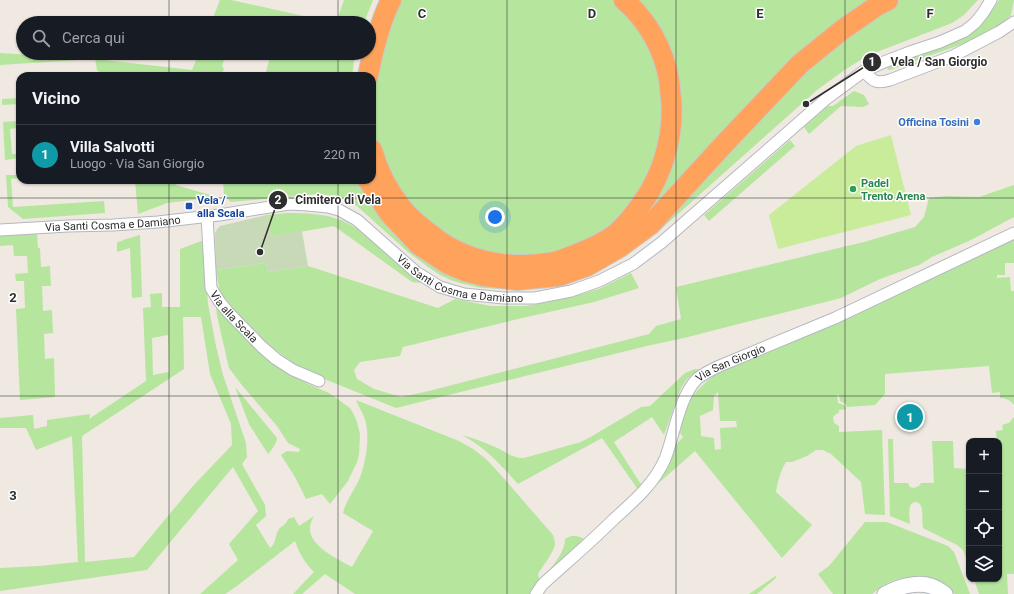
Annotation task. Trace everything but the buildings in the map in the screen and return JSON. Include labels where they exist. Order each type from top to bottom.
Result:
[{"type":"highway","points":[[371,16],[378,0]]},
{"type":"highway","points":[[376,39],[391,0]]},
{"type":"highway","points":[[376,165],[403,210],[418,225],[451,248],[470,256],[500,263],[517,265],[538,264],[566,259],[595,247],[614,234],[631,218],[644,200],[656,180],[665,156],[670,134],[672,107],[669,80],[664,60],[644,21],[624,0]]},
{"type":"highway","points":[[371,184],[389,212],[419,245],[448,264],[465,271],[484,276],[517,280],[559,276],[587,266],[620,248],[650,225],[800,64],[842,30],[878,5],[888,0]]},
{"type":"highway","points":[[356,72],[358,60]]},
{"type":"highway","points":[[369,72],[371,60]]},
{"type":"street","name":"Via Santi Cosma e Damiano","points":[[0,230],[158,222],[289,204],[328,207],[339,210],[356,220],[416,272],[440,287],[464,294],[504,298],[535,298],[571,291],[599,281],[633,264],[661,243],[826,99],[864,71],[965,31],[975,23],[991,0]]},
{"type":"street","points":[[864,71],[872,80],[882,83],[953,56],[999,32],[1014,22]]},
{"type":"street","name":"Via alla Scala","points":[[207,216],[211,288],[219,301],[242,327],[276,359],[293,370],[319,381]]},
{"type":"street","name":"Via San Giorgio","points":[[536,594],[542,585],[593,540],[644,491],[652,481],[665,458],[686,397],[696,380],[717,367],[834,318],[1014,233]]},
{"type":"street","points":[[885,594],[899,588],[916,584],[924,584],[933,586],[945,594]]},
{"type":"green space","points":[[220,0],[231,0],[303,16],[237,16],[214,16]]},
{"type":"green space","points":[[344,0],[373,0],[367,16],[338,16]]},
{"type":"green space","points":[[396,0],[613,0],[627,12],[638,25],[662,74],[665,126],[643,191],[602,236],[570,252],[503,259],[449,241],[410,210],[376,150],[376,72],[373,72]]},
{"type":"green space","points":[[635,0],[877,0],[643,223],[677,114]]},
{"type":"green space","points":[[900,0],[978,0],[964,15],[952,23],[864,58],[817,90],[660,230],[640,245],[609,264],[539,288],[481,288],[453,281],[440,275],[408,252],[357,206],[335,196],[318,194],[231,202],[224,196],[223,184],[367,184],[414,244],[586,270],[810,65],[889,5]]},
{"type":"green space","points":[[999,0],[1014,0],[1011,15],[1004,22],[987,33],[965,43],[888,70],[887,67],[890,65],[983,22]]},
{"type":"green space","points":[[0,53],[16,54],[16,60],[79,60],[0,65]]},
{"type":"green space","points":[[95,60],[192,70],[196,60],[224,60],[222,67],[224,68],[223,72],[99,72],[97,70]]},
{"type":"green space","points":[[269,60],[354,60],[353,72],[266,72]]},
{"type":"green space","points":[[854,91],[864,95],[869,104],[863,107],[841,106],[809,134],[804,127],[828,106],[833,106]]},
{"type":"green space","points":[[16,98],[16,104],[2,105],[2,99]]},
{"type":"green space","points":[[16,121],[16,128],[10,129],[12,154],[16,154],[16,159],[5,160],[3,122]]},
{"type":"green space","name":"Padel Trento Arena","points":[[891,135],[911,215],[778,249],[769,215],[856,146]]},
{"type":"green space","points":[[790,140],[795,146],[709,221],[704,215]]},
{"type":"green space","points":[[6,175],[16,175],[16,178],[11,179],[13,207],[104,201],[105,213],[23,219],[8,207]]},
{"type":"green space","points":[[135,184],[176,184],[210,195],[213,201],[200,199],[167,203],[138,214]]},
{"type":"green space","points":[[1014,185],[1014,217],[971,240],[932,257],[919,265],[880,279],[841,298],[396,408],[317,376],[299,367],[274,349],[263,340],[228,304],[220,293],[216,270],[266,263],[268,272],[308,266],[438,308],[455,299],[491,306],[525,306],[548,302],[601,288],[631,273],[639,288],[594,302],[403,347],[400,356],[360,362],[354,370],[357,379],[374,389],[401,397],[649,334],[656,326],[681,319],[676,287],[864,242],[915,227],[924,217],[929,198],[946,196],[979,197]]},
{"type":"green space","points":[[287,213],[321,215],[346,222],[360,230],[405,271],[422,283],[412,282],[334,226],[271,237],[267,215]]},
{"type":"green space","points":[[267,215],[271,237],[302,231],[308,266],[268,272],[266,263],[216,270],[215,233],[217,229],[220,226]]},
{"type":"green space","points":[[37,234],[38,248],[40,248],[41,267],[50,266],[51,286],[42,286],[43,311],[52,310],[53,333],[44,334],[45,359],[54,358],[55,397],[20,400],[16,309],[25,308],[24,281],[16,281],[15,274],[28,273],[27,256],[14,256],[13,245],[0,246],[0,236]]},
{"type":"green space","points":[[140,235],[142,297],[132,298],[130,248],[117,252],[117,242]]},
{"type":"green space","points":[[1014,238],[1014,263],[1005,263],[1005,275],[997,275],[997,278],[1010,277],[1011,291],[1014,291],[1014,405],[1004,398],[1000,398],[1000,392],[992,393],[989,366],[885,374],[885,394],[875,405],[847,407],[846,404],[840,401],[839,395],[837,395],[838,403],[844,405],[846,409],[839,410],[839,413],[833,417],[834,423],[839,426],[839,432],[882,430],[885,515],[865,514],[861,482],[831,454],[823,450],[816,450],[807,456],[792,462],[786,462],[778,480],[776,492],[812,525],[782,558],[695,451],[653,488],[663,474],[673,455],[676,445],[683,437],[680,433],[684,414],[689,402],[702,385],[724,368]],"holes":[[[718,392],[720,421],[736,421],[737,427],[720,428],[721,449],[715,450],[714,438],[701,436],[700,416],[713,410],[714,396]]]},
{"type":"green space","points":[[204,240],[208,304],[216,346],[223,375],[246,443],[247,457],[242,464],[265,505],[266,516],[256,525],[270,548],[279,529],[288,519],[294,517],[299,526],[314,516],[310,528],[314,541],[332,556],[352,567],[373,531],[343,513],[359,480],[364,465],[367,448],[366,424],[356,400],[459,441],[486,459],[500,474],[554,537],[554,548],[538,574],[540,583],[532,594],[355,594],[325,574],[302,594],[293,594],[314,572],[298,550],[295,541],[225,594],[200,594],[238,560],[229,544],[258,511],[233,467],[147,570],[0,591],[0,568],[78,562],[72,436],[36,450],[26,428],[0,428],[0,418],[33,415],[34,429],[47,426],[47,420],[90,414],[89,419],[146,381],[143,308],[151,307],[150,294],[162,293],[162,307],[180,307],[180,249]],"holes":[[[183,317],[201,317],[210,374],[231,424],[232,445],[192,487],[134,557],[85,562],[82,436],[184,369]],[[168,335],[169,372],[153,375],[152,338]]]},
{"type":"green space","points":[[216,306],[289,373],[310,385],[329,393],[350,408],[353,413],[360,434],[359,455],[348,481],[330,504],[322,494],[306,499],[295,477],[281,455],[287,451],[299,452],[300,449],[288,443],[277,426],[229,368]]},
{"type":"green space","points":[[695,369],[701,369],[687,379],[681,388],[664,435],[652,417],[614,442],[642,486],[639,491],[602,438],[518,484],[486,451],[462,435],[483,442],[520,458],[581,442],[641,407],[650,406],[685,373]]},
{"type":"green space","points":[[235,387],[277,438],[275,445],[268,454],[249,424]]},
{"type":"green space","points":[[1014,417],[1014,574],[1007,574],[1008,594],[979,594],[975,582],[1002,582],[1002,438],[997,438],[996,431],[1003,430],[1002,425],[1009,423]]},
{"type":"green space","points":[[888,439],[893,439],[894,483],[908,483],[910,487],[914,488],[919,486],[921,483],[934,483],[932,441],[953,441],[954,468],[966,469],[966,558],[963,550],[957,545],[923,528],[922,508],[918,503],[916,502],[911,505],[909,515],[910,524],[890,516]]},
{"type":"green space","points":[[865,522],[886,522],[948,546],[954,552],[970,594],[955,594],[942,582],[924,576],[902,578],[892,581],[883,585],[872,594],[833,594],[818,574],[829,566]]},
{"type":"green space","points":[[571,536],[582,538],[586,541],[547,574],[561,553],[565,544],[565,539]]},
{"type":"green space","points":[[777,575],[775,579],[757,594],[749,594]]},
{"type":"place","name":"Vela / San Giorgio","points":[[806,104]]},
{"type":"place","name":"Officina Tosini","points":[[977,122]]},
{"type":"place","name":"Padel Trento Arena","points":[[853,189]]},
{"type":"place","name":"Vela / alla Scala","points":[[189,206]]},
{"type":"place","name":"Cimitero di Vela","points":[[260,252]]},
{"type":"place","name":"Villa Salvotti","points":[[910,417]]}]
